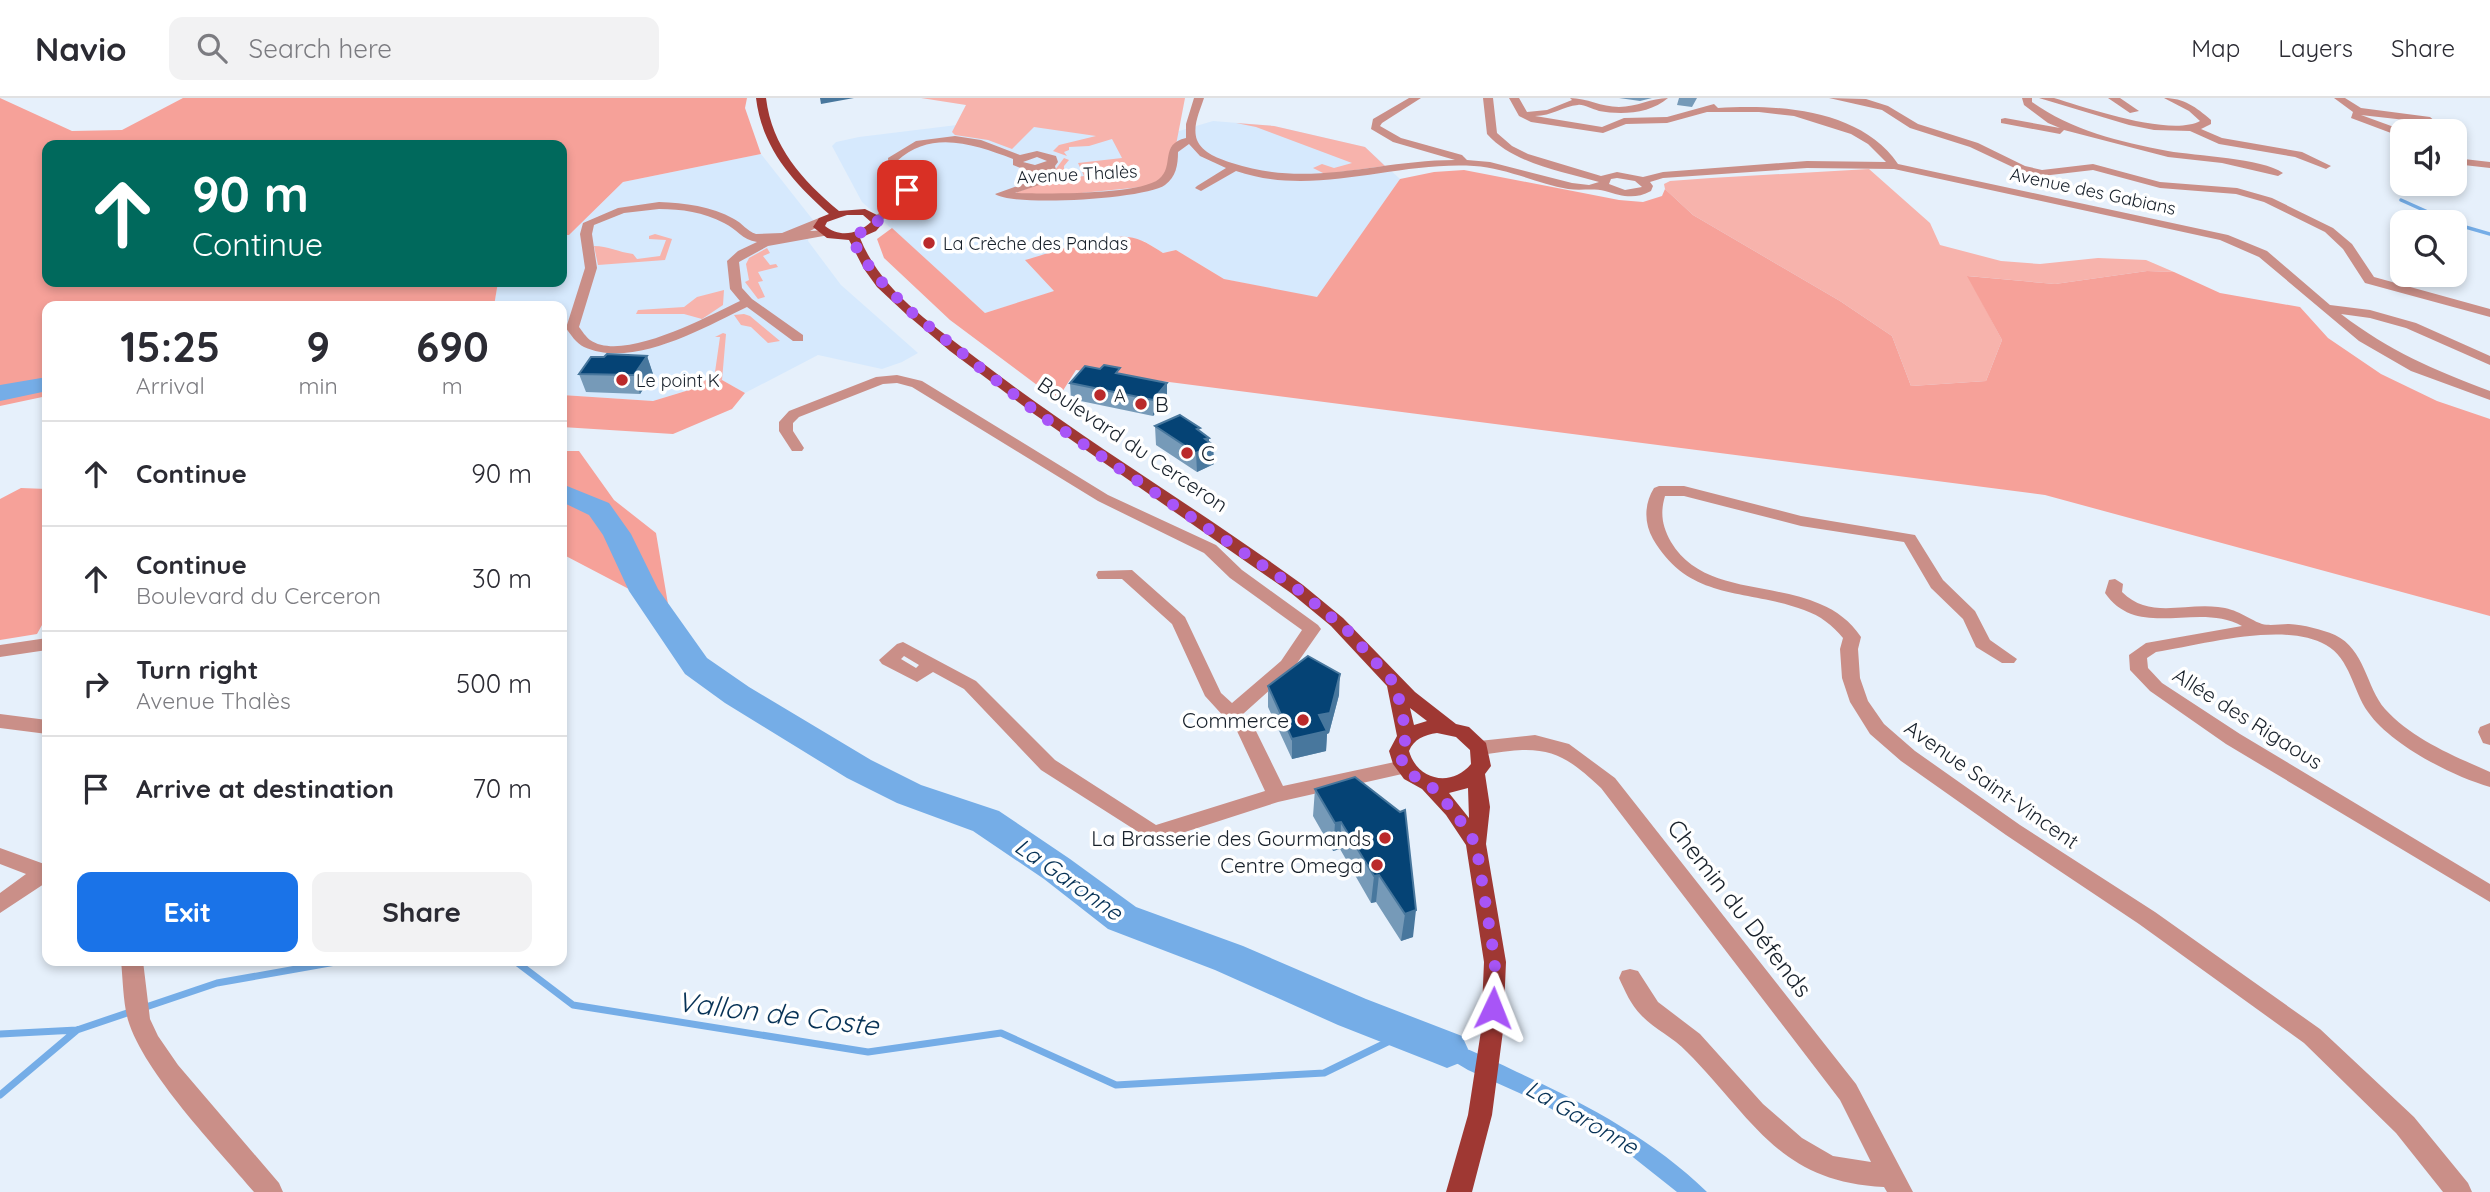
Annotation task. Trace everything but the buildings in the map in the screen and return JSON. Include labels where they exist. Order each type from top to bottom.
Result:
[{"type":"main road","points":[[761,98],[772,142],[798,178],[836,214]]},
{"type":"main road","points":[[865,212],[877,219],[874,227],[852,236],[824,227],[836,214],[865,212]]},
{"type":"main road","name":"Boulevard du Cerceron","points":[[852,236],[858,251],[877,277],[933,331],[1039,414],[1296,588],[1347,630],[1396,685],[1449,728]]},
{"type":"main road","name":"Boulevard du Cerceron","points":[[1396,685],[1407,737]]},
{"type":"main road","points":[[1429,784],[1456,785],[1468,781],[1476,774],[1481,766],[1479,748],[1462,732],[1449,728],[1426,727],[1407,737],[1399,751],[1404,767],[1410,774],[1429,784],[1453,810],[1476,844]]},
{"type":"main road","points":[[1459,1192],[1480,1115],[1492,1031],[1495,962],[1476,844],[1480,807],[1476,774]]},
{"type":"street","points":[[1199,98],[1191,127],[1192,140],[1211,159],[1240,170],[1276,177],[1324,179],[1465,163],[1493,165],[1573,186],[1604,183],[1611,176],[1624,175],[1644,180],[1648,186],[1639,193],[1616,192],[1604,183],[1524,156],[1497,140],[1492,134],[1488,98]]},
{"type":"street","points":[[1416,98],[1377,121],[1375,127],[1397,139],[1458,157],[1465,163]]},
{"type":"street","points":[[1514,98],[1523,114],[1535,120],[1603,130],[1624,121],[1667,120],[1712,109],[1780,111],[1843,127],[1889,154],[1894,166]]},
{"type":"street","points":[[1523,114],[1548,113],[1577,100],[1595,107],[1620,110],[1650,105],[1663,98]]},
{"type":"street","points":[[1692,112],[1703,98]]},
{"type":"street","points":[[1712,109],[1734,98]]},
{"type":"street","points":[[1834,98],[1866,102],[1885,108],[1914,126],[1974,145],[2021,168],[2042,173],[2093,167],[2160,185],[2237,191],[2268,200],[2329,230],[2348,247],[2369,280],[2490,313]]},
{"type":"street","points":[[2027,98],[2027,103],[2040,114],[2074,130],[2168,154],[2222,160],[2278,173]]},
{"type":"street","points":[[2044,98],[2139,123],[2193,129],[2203,127],[2207,122],[2192,109],[2169,98]]},
{"type":"street","points":[[2113,98],[2134,111]]},
{"type":"street","points":[[2339,98],[2358,111],[2426,119]]},
{"type":"street","points":[[2358,111],[2356,116],[2362,120],[2390,130]]},
{"type":"street","points":[[2005,119],[2058,132],[2074,130]]},
{"type":"street","points":[[1613,126],[1657,133]]},
{"type":"street","points":[[2193,129],[2219,141],[2298,154],[2326,166]]},
{"type":"street","name":"Avenue Thalès","points":[[877,219],[902,202],[907,190],[899,184],[892,160],[905,149],[930,142],[952,139],[977,142],[1019,158],[1017,163],[1021,167],[1048,166],[1052,169],[1047,179],[1001,194],[1060,197],[1149,188],[1167,180],[1171,173],[1173,151],[1182,142],[1192,140]]},
{"type":"street","points":[[2467,162],[2490,165]]},
{"type":"street","name":"Avenue des Gabians","points":[[1644,180],[1663,175],[1794,166],[1858,163],[1894,166],[2224,237],[2263,254],[2364,338],[2416,369],[2490,397]]},
{"type":"street","points":[[1201,188],[1240,170]]},
{"type":"street","points":[[1214,192],[1240,170]]},
{"type":"street","points":[[865,212],[888,201],[899,184]]},
{"type":"street","points":[[748,302],[685,332],[653,343],[633,346],[593,347],[577,339],[572,328],[591,268],[586,234],[589,223],[604,215],[628,208],[690,208],[729,220],[754,239],[824,227]]},
{"type":"street","points":[[797,338],[748,302],[736,289],[733,261],[738,256],[824,227]]},
{"type":"street","points":[[2326,309],[2387,316],[2431,331],[2490,361]]},
{"type":"street","points":[[797,448],[786,431],[786,422],[794,414],[868,385],[897,379],[917,384],[1103,498],[1210,549],[1236,574],[1312,629],[1287,665],[1248,697],[1232,715]]},
{"type":"street","name":"Avenue Saint-Vincent","points":[[2008,659],[1982,642],[1976,620],[1937,584],[1927,569],[1919,548],[1909,538],[1801,521],[1684,491],[1659,491],[1654,502],[1654,522],[1661,542],[1681,565],[1726,587],[1813,608],[1847,627],[1852,637],[1849,649],[1851,678],[1859,702],[1877,729],[1908,756],[2147,918],[2312,1035],[2405,1125],[2459,1192]]},
{"type":"street","points":[[1104,575],[1126,574],[1179,621],[1214,696],[1245,727],[1278,795]]},
{"type":"street","points":[[2115,584],[2113,593],[2120,601],[2140,612],[2163,615],[2209,612],[2231,615],[2261,631]]},
{"type":"street","name":"Allée des Rigaous","points":[[2490,780],[2463,769],[2406,736],[2380,715],[2365,695],[2349,655],[2333,641],[2306,631],[2261,631],[2152,647],[2138,655],[2139,670],[2156,687],[2233,739],[2490,894]]},
{"type":"street","points":[[0,651],[42,645]]},
{"type":"street","points":[[932,664],[970,685],[1048,765],[1154,834],[1278,795],[1404,767]]},
{"type":"street","points":[[0,721],[42,726]]},
{"type":"street","points":[[2490,730],[2487,732],[2490,738]]},
{"type":"street","name":"Chemin du Défends","points":[[1479,748],[1550,742],[1581,757],[1608,783],[1848,1093],[1895,1184]]},
{"type":"street","points":[[0,856],[42,873]]},
{"type":"street","points":[[0,904],[42,876]]},
{"type":"street","points":[[133,966],[138,1009],[150,1043],[170,1073],[270,1192]]},
{"type":"street","points":[[1630,978],[1639,998],[1651,1013],[1692,1041],[1742,1099],[1800,1152],[1830,1168],[1895,1184]]},
{"type":"shaded area","points":[[0,98],[72,131],[122,130],[183,98],[747,98],[745,108],[761,154],[623,182],[569,235],[567,140],[42,140],[42,287],[497,287],[495,301],[42,301],[42,397],[0,406]]},
{"type":"shaded area","points":[[921,98],[1185,98],[1176,145],[1163,181],[1152,186],[1061,195],[1012,194],[1046,182],[1064,158],[1069,160],[1064,166],[1064,174],[1069,178],[1084,176],[1078,163],[1122,158],[1112,139],[1089,146],[1069,147],[1069,150],[1064,152],[1067,156],[1053,151],[1059,145],[1096,136],[1034,127],[1012,149],[988,140],[955,135],[952,132],[966,105]]},
{"type":"shaded area","points":[[1213,121],[1274,126],[1365,147],[1400,179],[1317,298],[1224,279],[1176,250],[1163,253],[1144,241],[1026,259],[1055,291],[985,313],[862,202],[832,146],[836,142],[859,137],[957,125],[1042,127],[1098,136],[1169,134]]},
{"type":"shaded area","points":[[1236,123],[1274,126],[1365,147],[1385,166],[1325,174],[1313,168],[1322,164],[1334,168],[1352,163],[1256,127]]},
{"type":"shaded area","points":[[761,154],[813,220],[808,241],[841,285],[918,353],[882,369],[818,355],[745,393],[722,380],[653,401],[567,395],[567,301],[495,301],[497,287],[567,287],[567,235],[623,182]]},
{"type":"shaded area","points":[[1869,169],[1930,223],[1940,245],[2001,261],[2040,264],[2098,258],[2146,260],[2174,272],[2147,271],[2055,284],[1968,276],[2002,340],[1986,381],[1911,386],[1892,336],[1840,301],[1693,215],[1665,189],[1664,184],[1670,181],[1711,178]]},
{"type":"shaded area","points":[[1464,170],[1619,200],[1643,202],[1662,196],[1665,189],[1693,215],[1840,301],[1892,336],[1911,386],[1986,381],[2002,340],[1967,276],[2055,284],[2147,271],[2174,272],[2220,293],[2300,307],[2328,338],[2381,374],[2437,401],[2490,419],[2490,616],[2045,495],[1076,370],[1057,400],[950,320],[884,258],[877,239],[892,228],[985,313],[1054,291],[1025,260],[1090,241],[1116,237],[1137,239],[1163,253],[1176,250],[1224,279],[1317,297],[1400,179],[1434,172]]},
{"type":"shaded area","points":[[655,234],[672,239],[665,260],[598,265],[594,246],[633,254],[637,259],[660,256],[666,240],[649,239],[649,236]]},
{"type":"shaded area","points":[[767,248],[770,253],[763,256],[770,265],[776,264],[778,267],[758,272],[763,281],[758,282],[765,297],[758,299],[745,282],[749,280],[746,264],[749,258]]},
{"type":"shaded area","points":[[724,290],[723,305],[702,319],[684,314],[636,314],[638,310],[684,307],[697,297]]},
{"type":"shaded area","points":[[744,314],[780,341],[768,343],[751,327],[741,325],[734,315]]},
{"type":"shaded area","points":[[726,334],[722,380],[694,389],[693,382],[714,379],[720,337],[715,337]]},
{"type":"shaded area","points":[[722,380],[745,393],[732,409],[673,434],[567,427],[567,395],[653,401]]},
{"type":"shaded area","points":[[567,451],[579,451],[614,500],[656,533],[669,610],[567,557]]},
{"type":"shaded area","points":[[21,488],[42,489],[42,625],[37,634],[0,640],[0,499]]},
{"type":"water","points":[[1406,1033],[1435,1038],[1491,1059],[1568,1097],[1641,1139],[1707,1192],[1677,1192],[1629,1154],[1590,1130],[1535,1100],[1468,1070]]},
{"type":"waterway","points":[[2401,200],[2423,210]]},
{"type":"waterway","points":[[2467,227],[2490,234]]},
{"type":"waterway","name":"La Garonne","points":[[0,393],[42,385]]},
{"type":"waterway","name":"La Garonne","points":[[567,494],[599,509],[617,534],[644,591],[696,666],[737,695],[859,769],[909,794],[986,821],[1057,869],[1122,918],[1229,958],[1352,1012],[1447,1049]]},
{"type":"waterway","name":"Vallon de Coste","points":[[143,1008],[217,983],[313,966]]},
{"type":"waterway","name":"Vallon de Coste","points":[[522,966],[573,1005],[868,1052],[1001,1033],[1116,1085],[1324,1073],[1406,1033]]},
{"type":"waterway","name":"Vallon de Coste","points":[[77,1030],[130,1012]]},
{"type":"waterway","name":"Vallon de Coste","points":[[0,1034],[77,1030]]},
{"type":"waterway","points":[[0,1095],[77,1030]]},
{"type":"place","name":"La Crèche des Pandas","points":[[929,243]]},
{"type":"place","name":"Le point K","points":[[622,380]]},
{"type":"place","name":"A","points":[[1100,395]]},
{"type":"place","name":"B","points":[[1141,404]]},
{"type":"place","name":"C","points":[[1187,453]]},
{"type":"place","name":"Commerce","points":[[1303,720]]},
{"type":"place","name":"La Brasserie des Gourmands","points":[[1385,838]]},
{"type":"place","name":"Centre Omega","points":[[1377,865]]},
{"type":"route","points":[[907,190],[902,202],[877,219],[874,227],[852,236],[867,265],[888,289],[933,331],[1039,414],[1210,528],[1326,611],[1382,667],[1396,685],[1407,737],[1399,751],[1404,767],[1410,774],[1429,784],[1453,810],[1476,844],[1495,962],[1493,1008]]}]
